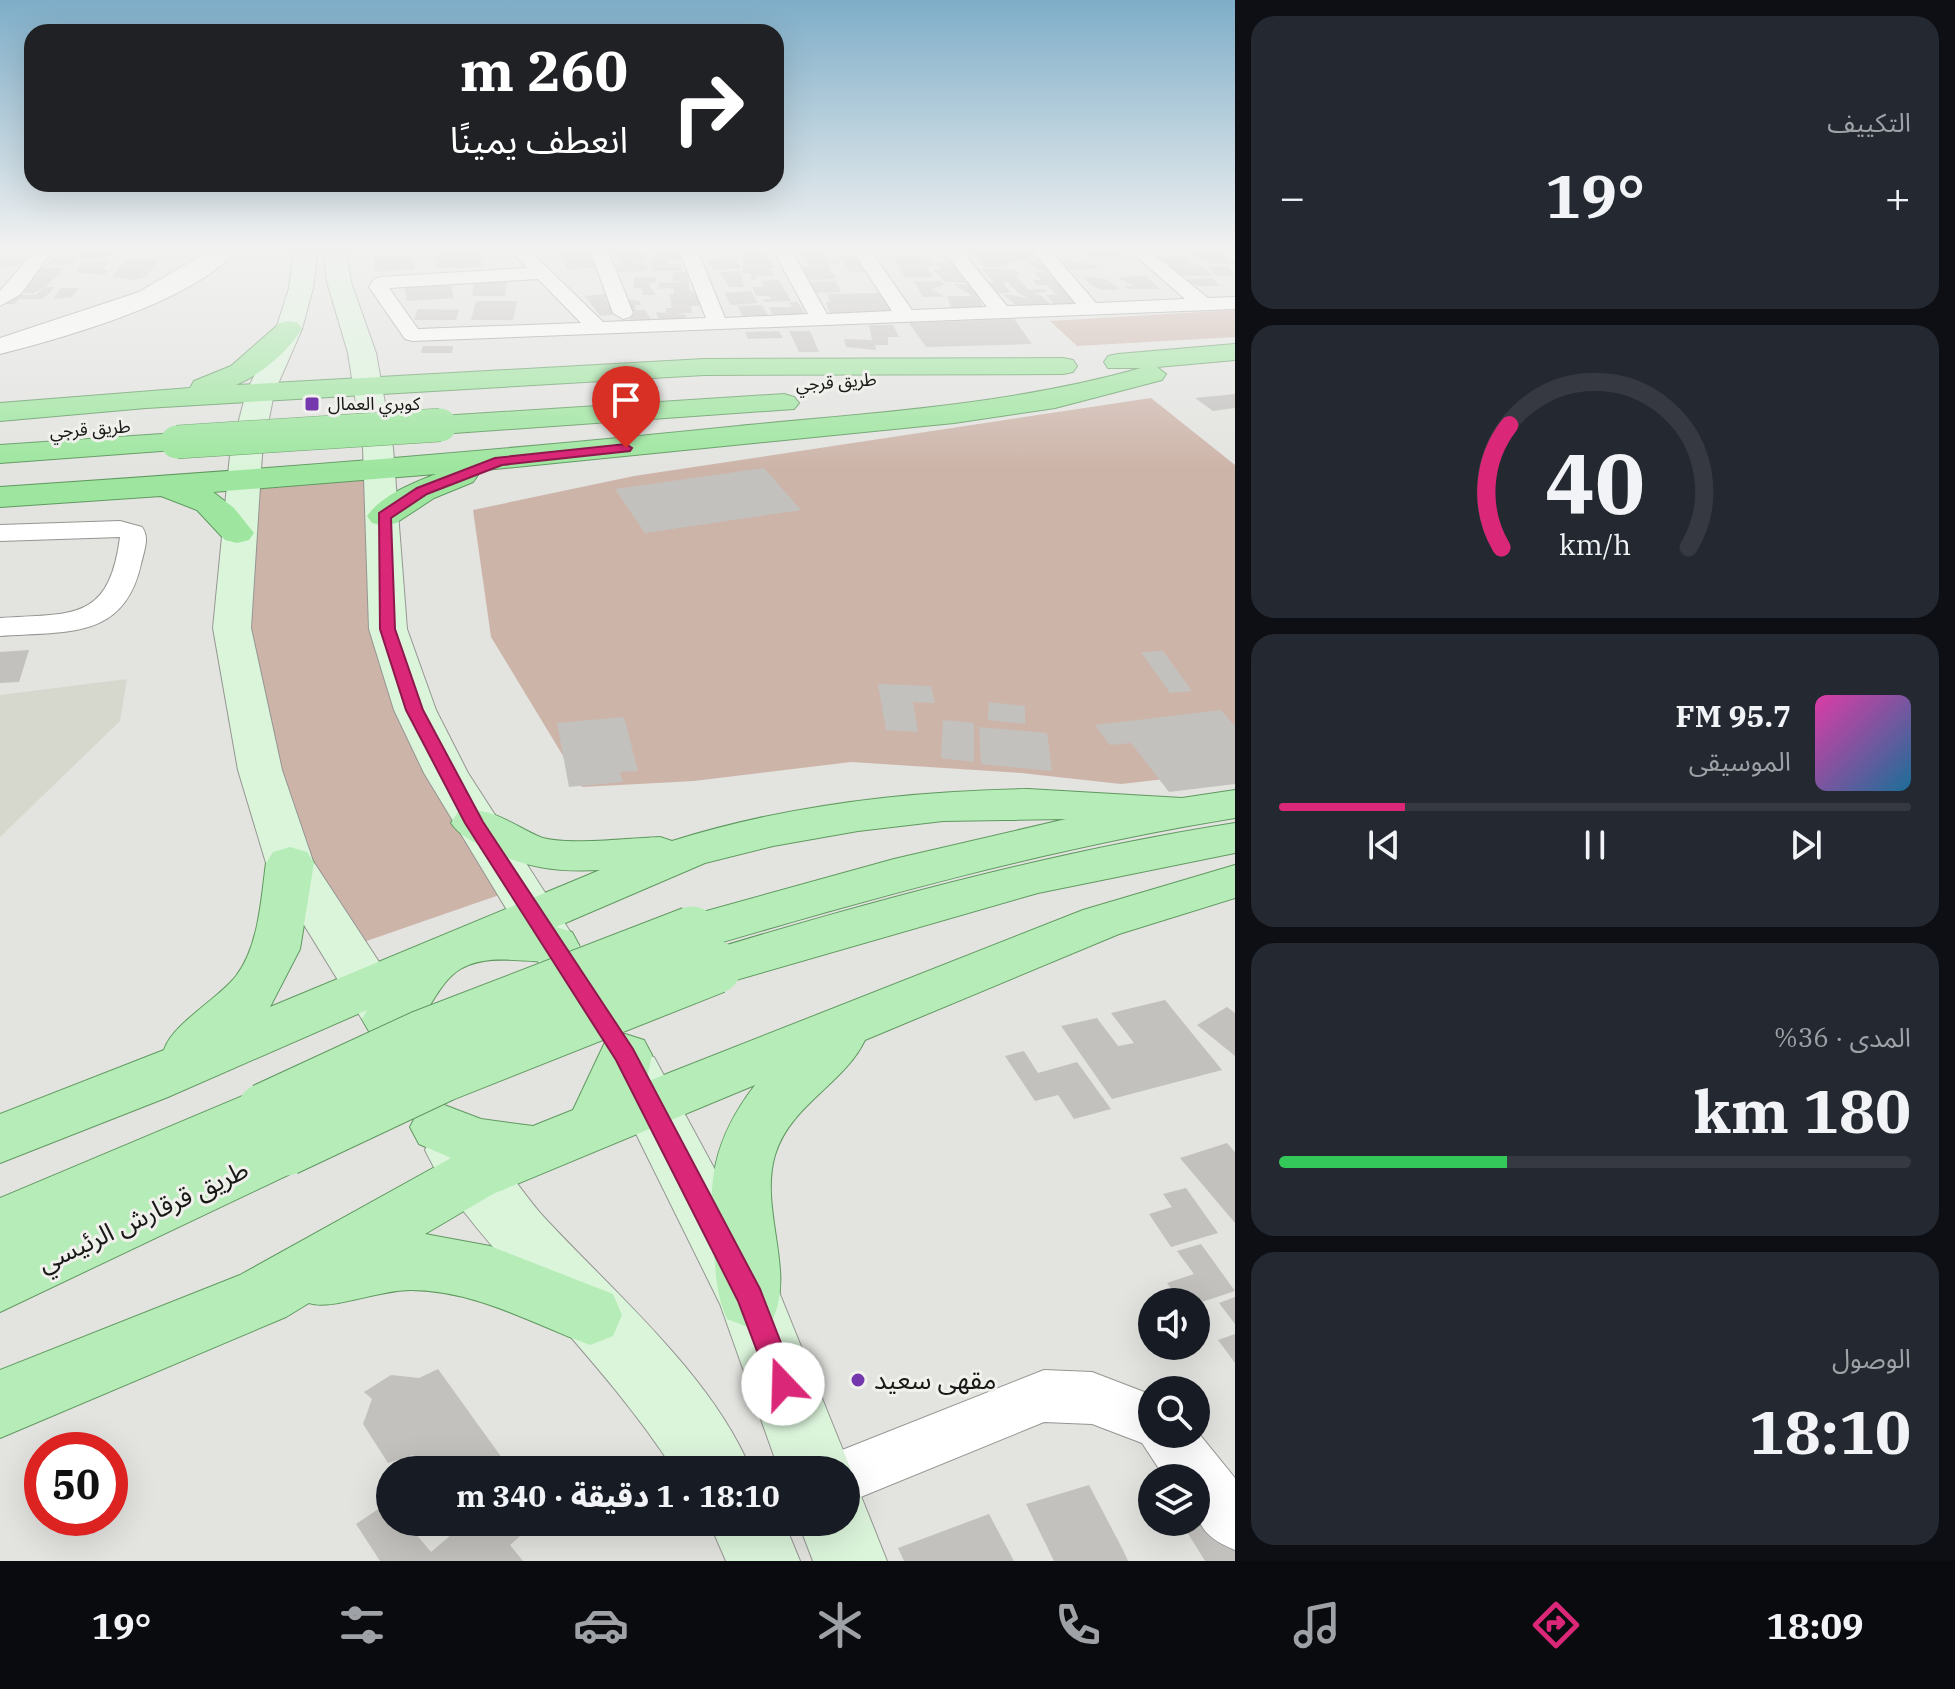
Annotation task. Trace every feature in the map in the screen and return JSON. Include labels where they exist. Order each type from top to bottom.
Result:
[{"type":"highway","points":[[0,412],[146,399],[237,377],[262,360],[289,329]]},
{"type":"highway","name":"طريق قرجي","points":[[438,416],[1235,352]]},
{"type":"highway","points":[[362,353],[408,371],[479,374],[493,378]]},
{"type":"highway","points":[[146,399],[258,399],[294,390],[334,388],[368,391],[493,378],[786,364],[1063,366]]},
{"type":"highway","name":"طريق قرجي","points":[[438,416],[1235,367]]},
{"type":"highway","points":[[0,497],[162,487],[244,468],[298,476],[334,474],[378,459],[500,461],[975,410],[1097,392],[1152,374]]},
{"type":"highway","points":[[179,432],[438,416]]},
{"type":"highway","name":"طريق قرجي","points":[[0,436],[179,432]]},
{"type":"highway","name":"طريق قرجي","points":[[0,454],[179,432]]},
{"type":"highway","points":[[384,516],[422,491],[500,461]]},
{"type":"highway","points":[[162,487],[202,498],[219,508],[237,533]]},
{"type":"main road","points":[[291,323],[258,399],[244,468],[232,628],[260,770],[290,863],[379,1003],[439,1127],[472,1176],[685,1421],[706,1456]]},
{"type":"main road","points":[[352,323],[362,353],[378,459],[384,516],[388,629],[415,710],[474,823],[625,1055],[750,1298],[810,1456]]},
{"type":"main road","points":[[474,823],[530,851],[579,858],[690,851],[774,829],[953,806],[1029,803],[1181,812]]},
{"type":"main road","points":[[275,1129],[443,1075],[704,950],[852,886],[1013,846],[1235,804]]},
{"type":"main road","points":[[704,950],[879,918],[1037,878],[1235,838]]},
{"type":"main road","points":[[0,1139],[148,1081],[379,1003],[453,952],[545,930],[690,851]]},
{"type":"main road","points":[[148,1081],[215,1030],[268,973],[281,933],[290,863]]},
{"type":"main road","points":[[263,1296],[472,1176],[1101,922],[1235,881]]},
{"type":"main road","points":[[750,1298],[740,1178],[756,1125],[794,1079],[860,1020]]},
{"type":"main road","points":[[593,1128],[618,1081],[625,1055]]},
{"type":"main road","points":[[439,1127],[476,1143],[541,1150]]},
{"type":"main road","name":"طريق قرقارش الرئيسي","points":[[0,1226],[275,1129]]},
{"type":"main road","name":"طريق قرقارش الرئيسي","points":[[0,1283],[275,1129]]},
{"type":"main road","points":[[0,1404],[263,1296],[381,1263],[442,1261],[490,1272],[590,1315]]},
{"type":"main road","points":[[752,1536],[763,1561]]},
{"type":"main road","points":[[840,1536],[850,1561]]},
{"type":"street","points":[[0,346],[74,323]]},
{"type":"street","points":[[404,323],[412,335],[738,323]]},
{"type":"street","points":[[592,323],[598,328]]},
{"type":"street","points":[[0,533],[120,529],[133,533],[114,601],[103,611],[78,620],[0,627]]},
{"type":"street","points":[[860,1469],[1044,1396],[1092,1398],[1138,1416]]},
{"type":"street","points":[[1176,1448],[1235,1522]]},
{"type":"shaded area","points":[[1052,323],[1235,323],[1235,337],[1077,346]]},
{"type":"shaded area","points":[[1151,398],[1235,465],[1235,771],[1121,784],[1021,773],[851,762],[694,781],[582,787],[491,637],[473,510],[634,476]]},
{"type":"shaded area","points":[[364,479],[380,648],[505,893],[355,945],[303,851],[246,669],[255,487]]},
{"type":"shaded area","points":[[127,679],[120,721],[0,837],[0,695]]},
{"type":"building","points":[[909,323],[1017,323],[1032,344],[926,347]]},
{"type":"building","points":[[869,325],[893,325],[899,337],[888,337],[888,345],[875,345],[876,350],[846,347],[844,339],[872,340]]},
{"type":"building","points":[[779,331],[783,338],[748,339],[745,332]]},
{"type":"building","points":[[789,331],[810,331],[819,352],[799,352]]},
{"type":"building","points":[[423,346],[453,346],[452,353],[421,353]]},
{"type":"building","points":[[1235,394],[1235,408],[1213,411],[1195,398]]},
{"type":"building","points":[[764,468],[801,510],[645,533],[615,489]]},
{"type":"building","points":[[29,650],[19,682],[0,683],[0,652]]},
{"type":"building","points":[[1163,651],[1192,691],[1170,693],[1141,652]]},
{"type":"building","points":[[878,684],[931,686],[935,703],[913,702],[918,732],[886,730]]},
{"type":"building","points":[[989,702],[1025,706],[1025,724],[988,720]]},
{"type":"building","points":[[1221,710],[1235,726],[1235,784],[1169,792],[1131,743],[1110,745],[1095,725]]},
{"type":"building","points":[[624,717],[638,771],[620,772],[623,782],[569,787],[557,723]]},
{"type":"building","points":[[943,720],[974,723],[974,762],[941,758]]},
{"type":"building","points":[[979,727],[1047,733],[1052,771],[981,764]]},
{"type":"building","points":[[1165,1000],[1222,1070],[1112,1099],[1061,1026],[1097,1018],[1118,1046],[1134,1043],[1111,1013]]},
{"type":"building","points":[[1227,1007],[1235,1013],[1235,1056],[1197,1025]]},
{"type":"building","points":[[1024,1051],[1038,1073],[1077,1062],[1111,1109],[1074,1119],[1058,1095],[1035,1101],[1005,1056]]},
{"type":"building","points":[[1227,1143],[1235,1152],[1235,1223],[1180,1158]]},
{"type":"building","points":[[1186,1188],[1218,1233],[1171,1247],[1149,1214],[1172,1207],[1163,1194]]},
{"type":"building","points":[[1201,1244],[1235,1291],[1210,1299],[1210,1288],[1170,1288],[1167,1283],[1194,1274],[1177,1251]]},
{"type":"building","points":[[1235,1297],[1235,1324],[1219,1303]]},
{"type":"building","points":[[1235,1334],[1235,1363],[1218,1340]]},
{"type":"building","points":[[438,1369],[501,1456],[384,1456],[363,1424],[372,1399],[364,1392],[391,1375],[419,1378]]},
{"type":"building","points":[[1089,1485],[1128,1561],[1054,1561],[1026,1504]]},
{"type":"building","points":[[1235,1485],[1235,1561],[1205,1561],[1190,1536],[1210,1536],[1210,1494]]},
{"type":"building","points":[[376,1510],[376,1536],[418,1536],[431,1552],[450,1536],[520,1536],[510,1545],[523,1561],[380,1561],[356,1524]]},
{"type":"building","points":[[989,1514],[1014,1561],[904,1561],[898,1548]]},
{"type":"place","name":"كوبري العمال","points":[[312,404]]},
{"type":"place","name":"مقهى سعيد","points":[[858,1380]]},
{"type":"route","points":[[626,448],[500,461],[422,491],[384,516],[388,629],[415,710],[446,773],[474,823],[625,1055],[750,1298],[783,1384]]}]
